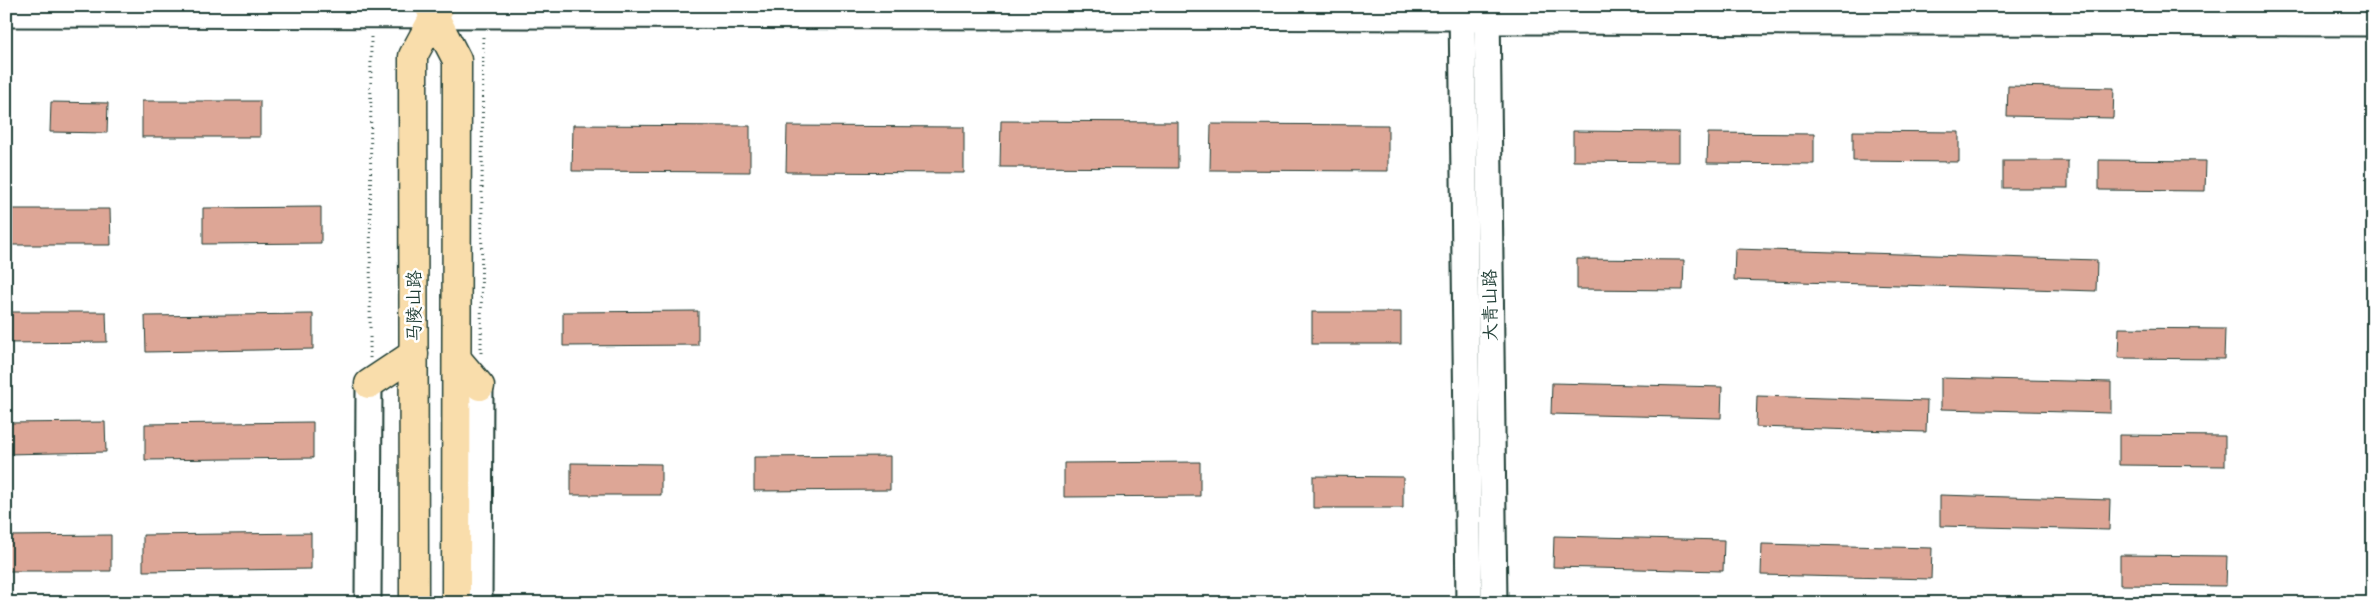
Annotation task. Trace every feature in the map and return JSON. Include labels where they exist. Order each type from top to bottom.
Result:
[{"type":"main road","name":"马陵山路","points":[[414,603],[413,56],[435,9]]},
{"type":"main road","points":[[435,9],[457,60],[456,603]]},
{"type":"main road","points":[[370,384],[414,354]]},
{"type":"main road","points":[[457,359],[480,386]]},
{"type":"street","points":[[6,14],[371,15],[435,9],[483,15],[1463,12],[1487,14],[2373,23]]},
{"type":"street","name":"大青山路","points":[[1463,12],[1468,603]]},
{"type":"street","name":"大青山路","points":[[1487,14],[1494,603]]},
{"type":"street","points":[[368,603],[370,384]]},
{"type":"street","points":[[479,603],[480,386]]},
{"type":"path","points":[[370,384],[371,15]]},
{"type":"path","points":[[480,386],[483,15]]},
{"type":"building","points":[[2008,86],[2114,88],[2113,118],[2007,116]]},
{"type":"building","points":[[142,101],[260,101],[260,137],[142,137]]},
{"type":"building","points":[[51,102],[108,103],[107,133],[50,132]]},
{"type":"building","points":[[1001,121],[1178,122],[1178,168],[1000,167]]},
{"type":"building","points":[[1211,124],[1388,125],[1388,171],[1210,170]]},
{"type":"building","points":[[573,125],[750,126],[750,172],[572,171]]},
{"type":"building","points":[[787,126],[964,127],[964,173],[786,172]]},
{"type":"building","points":[[1573,131],[1679,132],[1679,162],[1573,161]]},
{"type":"building","points":[[1853,131],[1959,132],[1959,162],[1853,161]]},
{"type":"building","points":[[1708,133],[1814,134],[1814,164],[1707,163]]},
{"type":"building","points":[[2099,160],[2206,161],[2205,191],[2099,190]]},
{"type":"building","points":[[2003,161],[2068,161],[2068,188],[2003,188]]},
{"type":"building","points":[[321,207],[321,243],[203,244],[203,208]]},
{"type":"building","points":[[6,209],[110,209],[111,245],[6,245]]},
{"type":"building","points":[[1735,249],[2097,260],[2096,291],[1734,280]]},
{"type":"building","points":[[1577,259],[1684,260],[1683,290],[1577,289]]},
{"type":"building","points":[[698,311],[698,345],[563,346],[563,312]]},
{"type":"building","points":[[6,312],[106,312],[107,342],[6,343]]},
{"type":"building","points":[[1312,312],[1401,312],[1401,344],[1312,344]]},
{"type":"building","points":[[313,314],[313,349],[146,352],[145,316]]},
{"type":"building","points":[[2119,328],[2225,329],[2224,359],[2118,358]]},
{"type":"building","points":[[1941,378],[2111,382],[2111,413],[1941,409]]},
{"type":"building","points":[[1552,383],[1722,387],[1721,418],[1551,414]]},
{"type":"building","points":[[1757,396],[1927,401],[1926,432],[1756,427]]},
{"type":"building","points":[[105,422],[106,452],[6,454],[6,423]]},
{"type":"building","points":[[313,422],[313,458],[145,460],[145,424]]},
{"type":"building","points":[[2119,435],[2225,436],[2225,466],[2119,465]]},
{"type":"building","points":[[890,456],[890,490],[754,491],[754,457]]},
{"type":"building","points":[[1200,462],[1200,496],[1064,497],[1064,463]]},
{"type":"building","points":[[571,463],[661,464],[661,495],[571,495]]},
{"type":"building","points":[[1313,476],[1403,477],[1403,508],[1313,508]]},
{"type":"building","points":[[1940,495],[2110,500],[2109,530],[1940,526]]},
{"type":"building","points":[[311,533],[311,569],[143,571],[143,535]]},
{"type":"building","points":[[111,535],[111,571],[6,571],[6,536]]},
{"type":"building","points":[[1554,536],[1724,540],[1723,571],[1553,567]]},
{"type":"building","points":[[1762,544],[1932,548],[1931,579],[1761,575]]},
{"type":"building","points":[[2120,555],[2227,556],[2226,586],[2120,585]]}]
